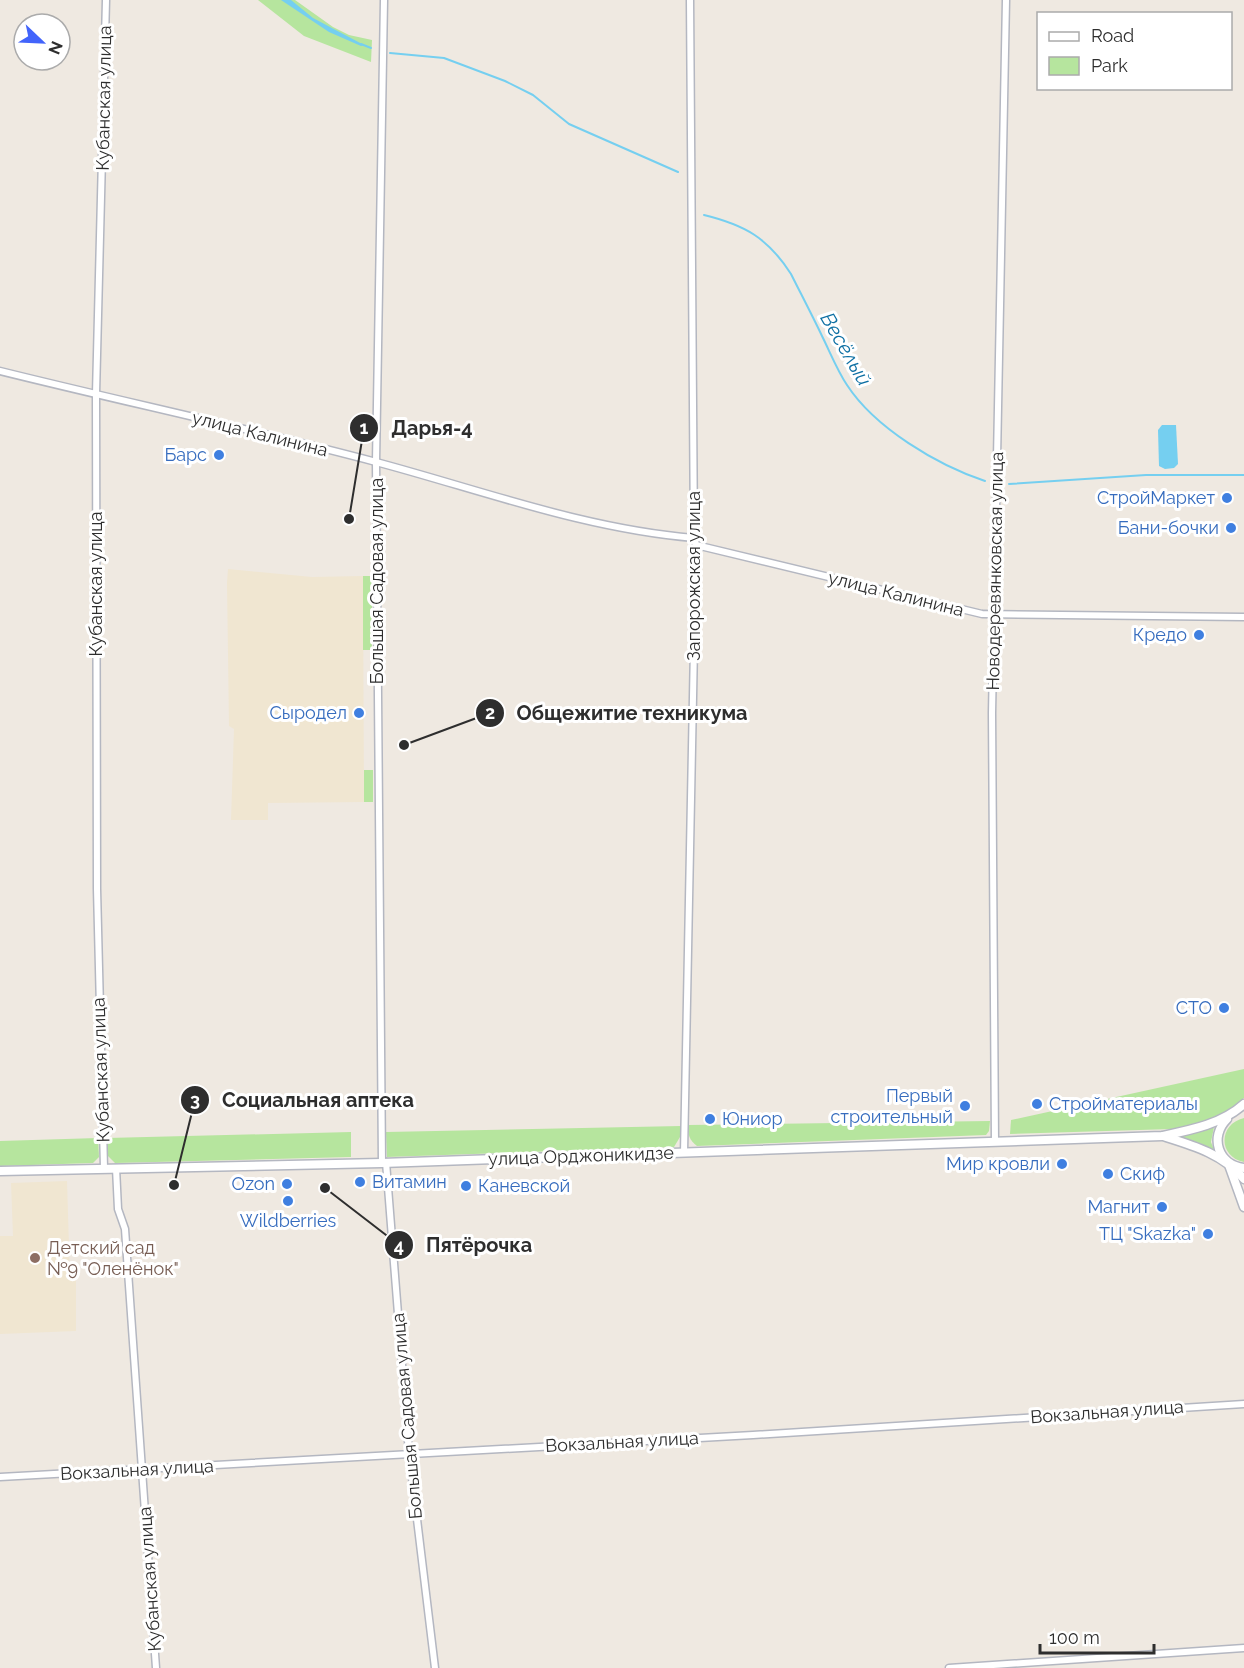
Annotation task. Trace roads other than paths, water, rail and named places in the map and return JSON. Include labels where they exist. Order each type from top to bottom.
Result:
[{"type":"main road","points":[[1244,1104],[1220,1128],[1217,1140],[1220,1152],[1244,1179]]},
{"type":"main road","points":[[1162,1136],[1197,1128],[1244,1112]]},
{"type":"main road","name":"улица Орджоникидзе","points":[[0,1171],[384,1163],[1162,1136]]},
{"type":"main road","points":[[1162,1136],[1199,1148],[1244,1168]]},
{"type":"main road","points":[[1228,1162],[1244,1207]]},
{"type":"street","name":"Кубанская улица","points":[[104,1168],[97,889],[96,394],[106,0]]},
{"type":"street","name":"Большая Садовая улица","points":[[384,0],[376,462],[384,1163],[409,1454],[435,1668]]},
{"type":"street","name":"Запорожская улица","points":[[684,1153],[695,542],[690,0]]},
{"type":"street","name":"Новодеревянковская улица","points":[[995,1142],[992,712],[1006,0]]},
{"type":"street","name":"улица Калинина","points":[[0,371],[376,462],[604,525],[695,542],[973,613],[1244,617]]},
{"type":"street","name":"Кубанская улица","points":[[116,1168],[118,1209],[125,1229],[156,1668]]},
{"type":"street","name":"Вокзальная улица","points":[[0,1478],[1244,1404]]},
{"type":"street","points":[[949,1668],[1244,1648]]},
{"type":"water","points":[[281,0],[291,0],[313,18],[364,45],[361,46],[329,32]]},
{"type":"water","points":[[1162,425],[1176,425],[1178,464],[1174,468],[1165,469],[1159,466],[1158,430]]},
{"type":"waterway","name":"Весёлый","points":[[361,44],[371,48]]},
{"type":"waterway","name":"Весёлый","points":[[390,53],[444,58],[505,81],[533,95],[569,124],[678,172]]},
{"type":"waterway","name":"Весёлый","points":[[704,215],[732,223],[754,235],[773,251],[791,274],[843,379],[859,401],[874,416],[890,430],[928,455],[985,481]]},
{"type":"waterway","name":"Весёлый","points":[[1009,484],[1146,475],[1244,475]]},
{"type":"place","name":"Барс","points":[[219,455]]},
{"type":"place","name":"СтройМаркет","points":[[1227,498]]},
{"type":"place","name":"Дарья-4","points":[[349,519]]},
{"type":"place","name":"Бани-бочки","points":[[1231,528]]},
{"type":"place","name":"Кредо","points":[[1199,635]]},
{"type":"place","name":"Сыродел","points":[[359,713]]},
{"type":"place","name":"Общежитие техникума","points":[[404,745]]},
{"type":"place","name":"СТО","points":[[1224,1008]]},
{"type":"place","name":"Стройматериалы","points":[[1037,1104]]},
{"type":"place","name":"Первый строительный","points":[[965,1106]]},
{"type":"place","name":"Юниор","points":[[710,1119]]},
{"type":"place","name":"Мир кровли","points":[[1062,1164]]},
{"type":"place","name":"Скиф","points":[[1108,1174]]},
{"type":"place","name":"Витамин","points":[[360,1182]]},
{"type":"place","name":"Ozon","points":[[287,1184]]},
{"type":"place","name":"Социальная аптека","points":[[174,1185]]},
{"type":"place","name":"Каневской","points":[[466,1186]]},
{"type":"place","name":"Пятёрочка","points":[[325,1188]]},
{"type":"place","name":"Wildberries","points":[[288,1201]]},
{"type":"place","name":"Магнит","points":[[1162,1207]]},
{"type":"place","name":"ТЦ \"Skazka\"","points":[[1208,1234]]},
{"type":"place","name":"Детский сад №9 \"Оленёнок\"","points":[[35,1258]]}]
